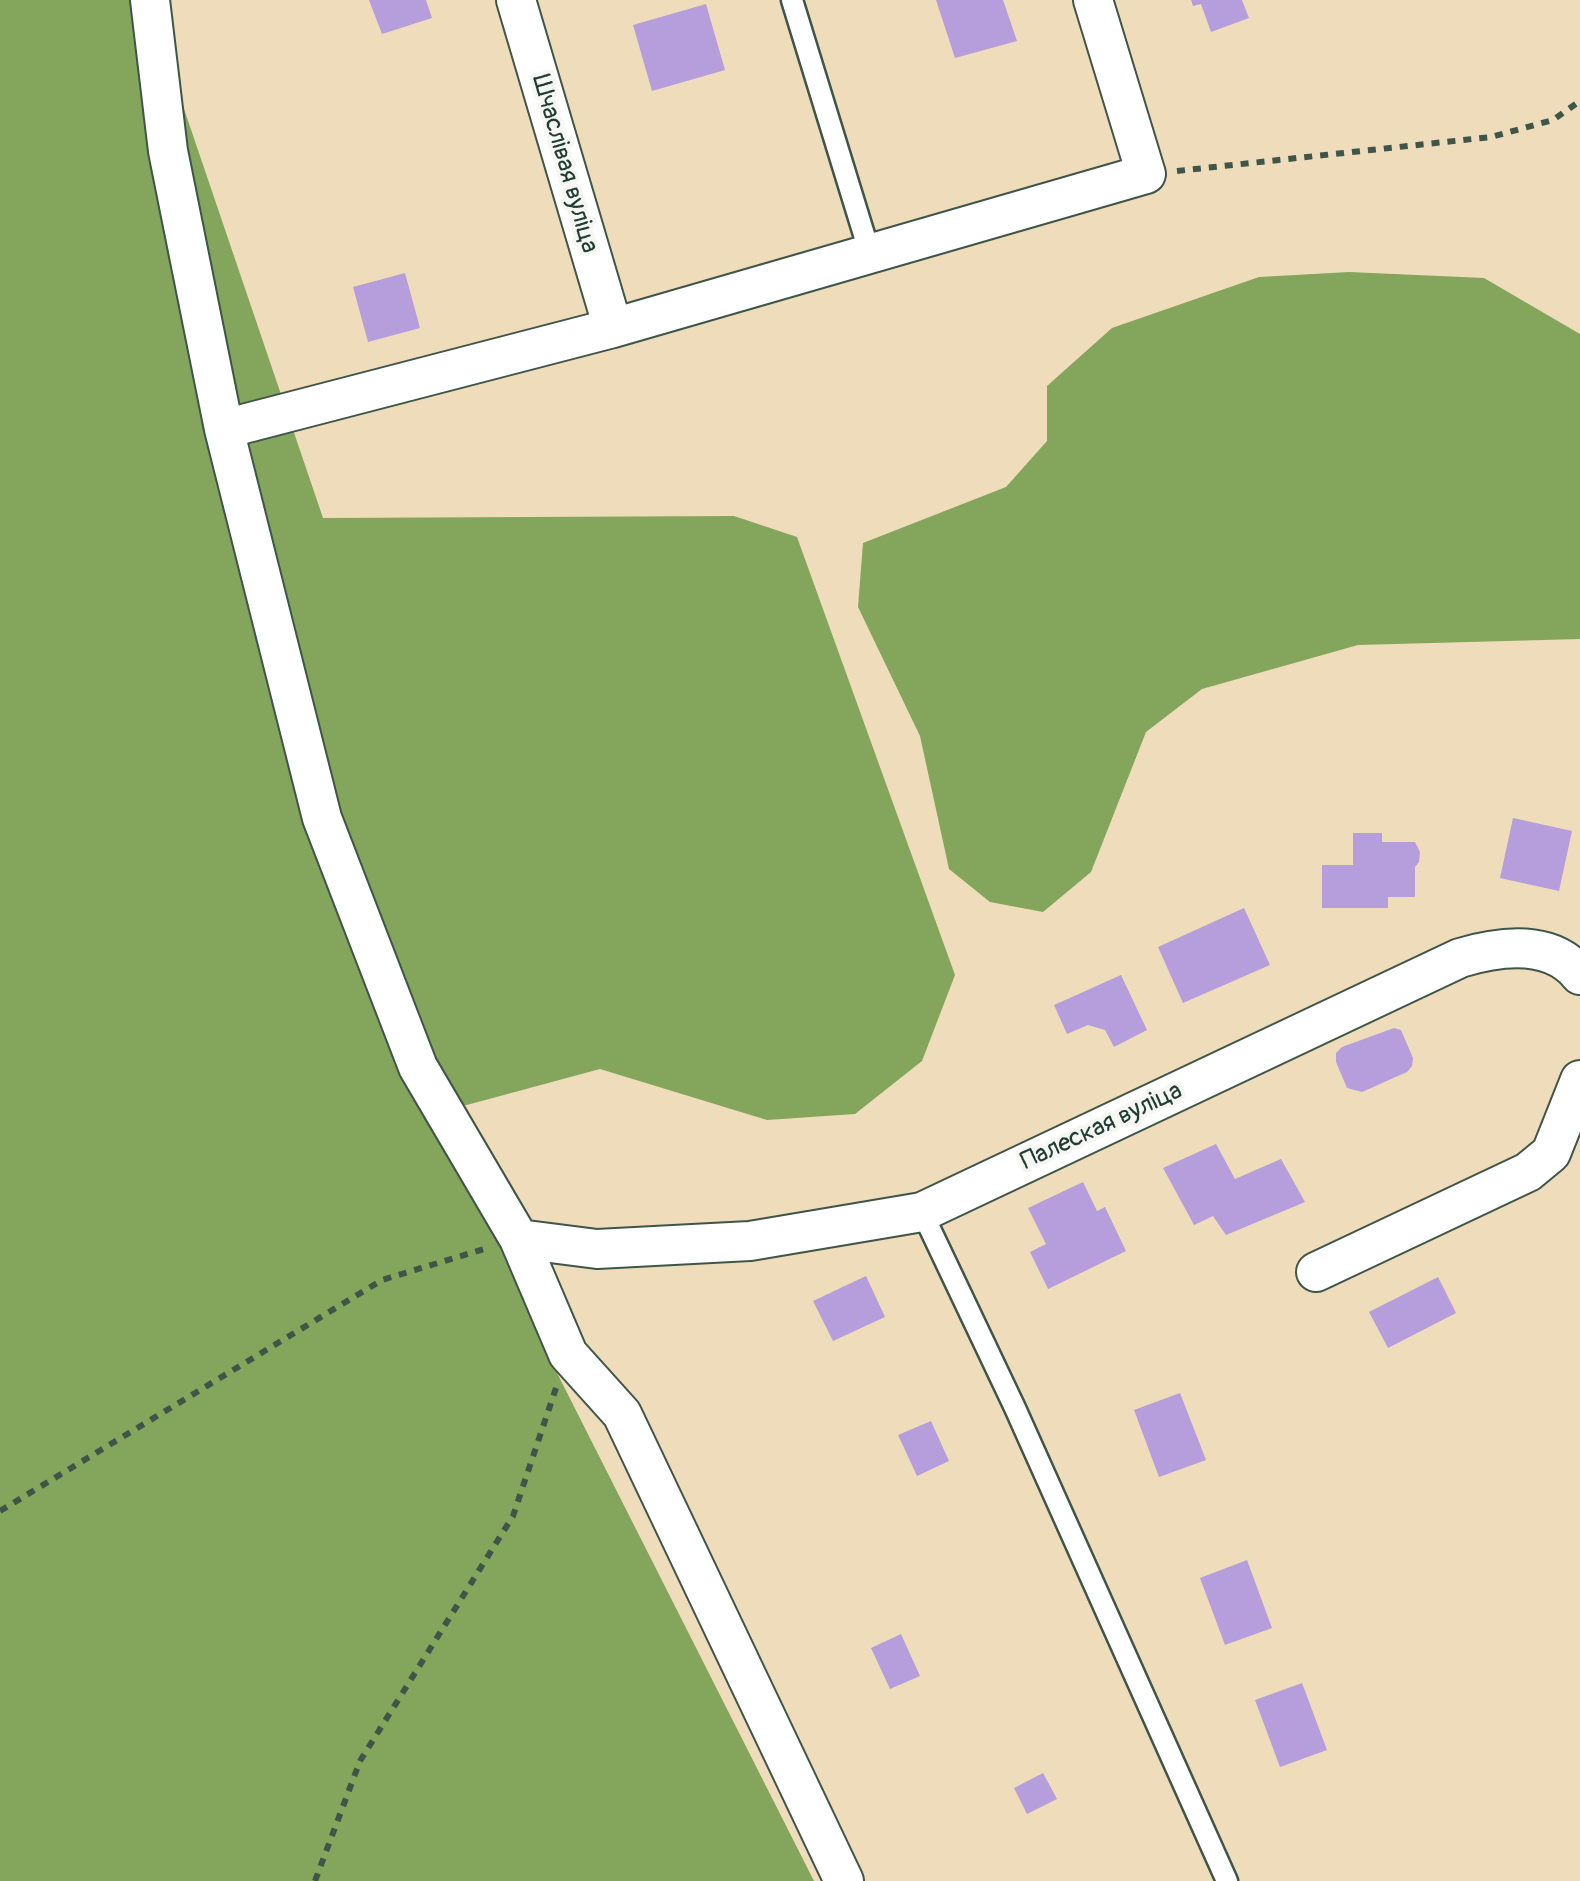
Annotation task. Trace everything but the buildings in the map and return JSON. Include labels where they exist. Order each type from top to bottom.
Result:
[{"type":"street","points":[[150,0],[168,151],[224,430],[322,818],[418,1067],[519,1238],[568,1354],[622,1414],[844,1881]]},
{"type":"street","name":"Шчаслівая вуліца","points":[[516,0],[613,328]]},
{"type":"street","points":[[224,430],[613,328],[1146,174],[1093,0]]},
{"type":"street","name":"Палеская вуліца","points":[[519,1238],[598,1248],[750,1241],[922,1212],[1460,958],[1494,948],[1534,949],[1567,960],[1580,975]]},
{"type":"street","points":[[1316,1272],[1528,1172],[1551,1153],[1580,1080]]},
{"type":"lane","points":[[792,0],[870,254]]},
{"type":"lane","points":[[922,1212],[1015,1408],[1226,1881]]},
{"type":"path","points":[[1146,174],[1491,137],[1553,120],[1580,101]]},
{"type":"path","points":[[0,1511],[382,1280],[519,1238]]},
{"type":"path","points":[[315,1881],[360,1761],[514,1516],[568,1354]]},
{"type":"green space","points":[[0,0],[147,0],[323,518],[734,516],[797,537],[955,975],[922,1061],[855,1114],[767,1120],[600,1069],[452,1109],[519,1239],[554,1367],[814,1881],[0,1881]]},
{"type":"green space","points":[[1349,272],[1484,278],[1580,334],[1580,639],[1358,645],[1202,689],[1146,732],[1091,872],[1043,912],[990,902],[949,869],[920,736],[858,607],[863,543],[1006,487],[1047,441],[1047,386],[1112,328],[1259,277]]}]
